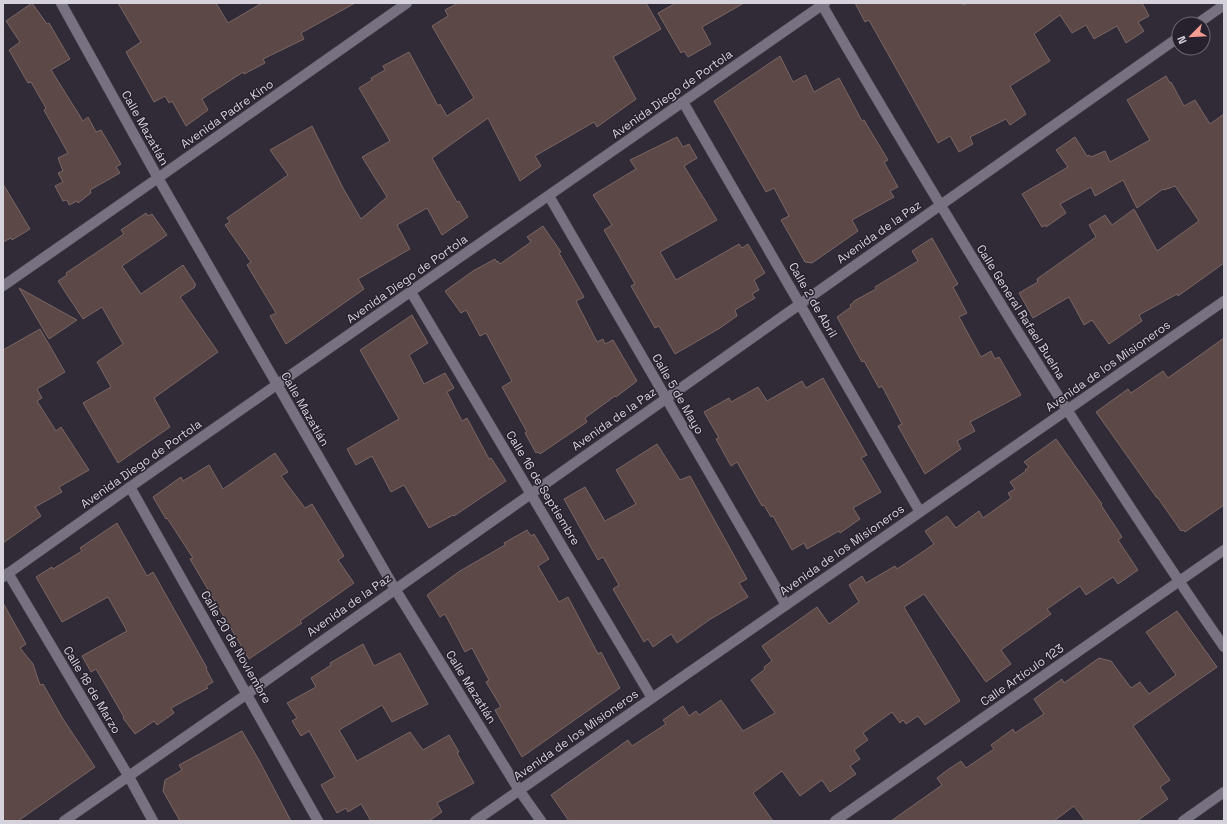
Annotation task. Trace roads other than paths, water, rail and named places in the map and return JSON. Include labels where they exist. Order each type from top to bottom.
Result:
[{"type":"street","name":"Calle Mazatlán","points":[[61,3],[158,178],[395,589],[519,790],[540,821]]},
{"type":"street","name":"Avenida Padre Kino","points":[[3,286],[407,3]]},
{"type":"street","name":"Avenida Diego de Portola","points":[[6,575],[823,4]]},
{"type":"street","name":"Calle General Rafael Buelna","points":[[823,4],[940,205],[1067,410],[1179,582],[1224,647]]},
{"type":"street","points":[[1209,16],[1224,5]]},
{"type":"street","name":"Avenida de la Paz","points":[[64,821],[247,694],[1171,43]]},
{"type":"street","name":"Calle 2 de Abril","points":[[683,102],[920,512]]},
{"type":"street","name":"Calle 5 de Mayo","points":[[549,196],[786,605]]},
{"type":"street","name":"Calle 16 de Septiembre","points":[[411,292],[652,698]]},
{"type":"street","name":"Avenida de los Misioneros","points":[[475,821],[1224,301]]},
{"type":"street","name":"Calle 20 de Noviembre","points":[[130,487],[318,821]]},
{"type":"street","name":"Calle Artículo 123","points":[[835,821],[1224,550]]},
{"type":"street","name":"Calle 18 de Marzo","points":[[6,575],[153,821]]},
{"type":"street","points":[[1183,821],[1224,792]]}]
